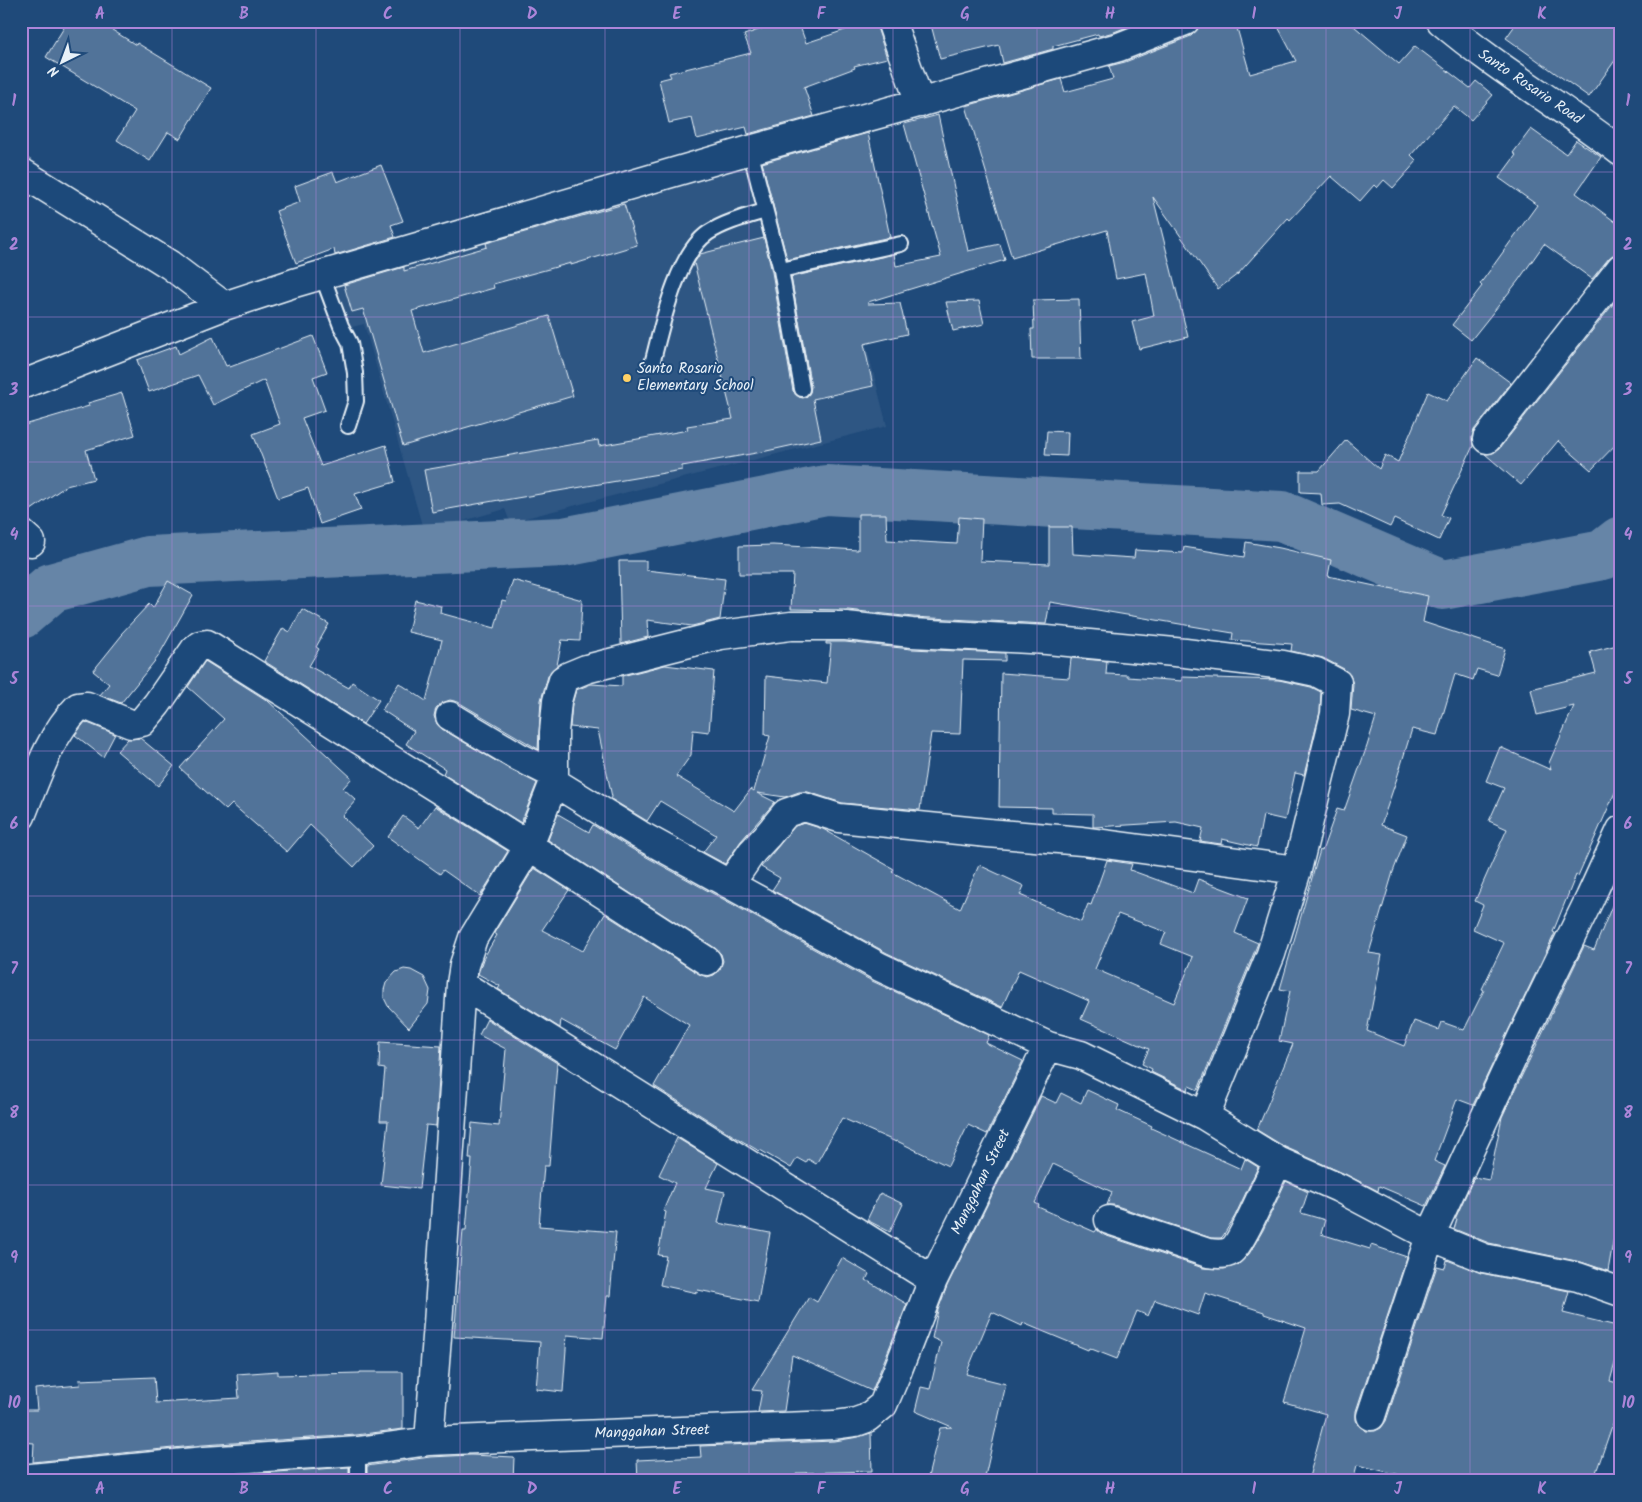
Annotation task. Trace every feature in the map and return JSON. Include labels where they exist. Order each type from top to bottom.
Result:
[{"type":"street","points":[[890,21],[920,103]]},
{"type":"street","points":[[21,385],[224,306],[750,150],[1119,47],[1185,21]]},
{"type":"street","name":"Santo Rosario Road","points":[[1441,21],[1470,46],[1591,129],[1621,152]]},
{"type":"street","points":[[21,172],[170,266],[224,306]]},
{"type":"street","points":[[1487,439],[1621,268]]},
{"type":"street","points":[[429,1441],[461,984],[464,965],[473,938],[529,846],[554,778],[554,732],[563,680],[586,669],[721,635],[790,626],[846,626],[912,633],[1048,640],[1185,653],[1283,665],[1316,672],[1337,684],[1335,714],[1297,870],[1271,954],[1204,1116]]},
{"type":"street","points":[[21,816],[48,751],[62,726],[78,706],[87,706],[131,724],[142,722],[195,650],[200,645],[207,644],[707,960]]},
{"type":"street","points":[[450,716],[554,778],[640,834],[880,966],[1048,1046],[1081,1055],[1204,1116],[1278,1161],[1339,1188],[1430,1236],[1484,1258],[1578,1277],[1621,1292]]},
{"type":"street","points":[[730,884],[752,852],[786,813],[804,807],[839,818],[1082,841],[1297,870]]},
{"type":"street","points":[[1371,1416],[1430,1236],[1621,830]]},
{"type":"street","points":[[461,984],[933,1280]]},
{"type":"street","name":"Manggahan Street","points":[[21,1478],[205,1461],[358,1451],[429,1441],[834,1425],[856,1422],[867,1418],[883,1404],[933,1280],[1048,1046]]},
{"type":"street","points":[[1109,1220],[1208,1253],[1220,1254],[1232,1250],[1246,1228],[1278,1161]]},
{"type":"lane","points":[[750,150],[781,270],[802,389]]},
{"type":"lane","points":[[653,360],[673,287],[688,255],[706,235],[728,222],[765,212]]},
{"type":"lane","points":[[781,270],[901,244]]},
{"type":"lane","points":[[322,276],[341,326],[350,343],[355,373],[356,401],[348,426]]},
{"type":"lane","points":[[358,1451],[358,1481]]},
{"type":"shaded area","name":"Santo Rosario Elementary School","points":[[749,155],[784,268],[843,254],[887,426],[510,522],[505,509],[424,532],[364,324],[344,329],[331,276]]},
{"type":"building","points":[[68,21],[98,21],[211,88],[180,139],[168,132],[150,161],[117,140],[135,111],[46,57]]},
{"type":"building","points":[[784,21],[798,21],[806,43],[854,27],[852,21],[875,21],[887,58],[854,66],[855,68],[804,87],[814,116],[748,134],[746,127],[697,139],[692,118],[669,123],[659,80],[671,77],[669,73],[751,53],[744,35]]},
{"type":"building","points":[[930,21],[1142,21],[1114,32],[1099,36],[1098,34],[1053,46],[1053,49],[1003,63],[999,45],[940,59]]},
{"type":"building","points":[[1200,21],[1235,21],[1250,74],[1296,61],[1275,21],[1348,21],[1399,64],[1415,46],[1470,88],[1476,81],[1493,95],[1471,120],[1454,106],[1411,155],[1417,161],[1393,188],[1384,180],[1377,188],[1374,185],[1360,201],[1331,176],[1290,220],[1288,218],[1238,274],[1218,289],[1153,197],[1188,337],[1139,349],[1132,322],[1154,316],[1146,273],[1116,279],[1107,230],[1012,258],[966,106],[1061,79],[1065,92],[1113,79],[1109,66],[1125,62],[1191,36],[1197,30]]},
{"type":"building","points":[[1518,21],[1621,21],[1621,52],[1589,97],[1506,38]]},
{"type":"building","points":[[938,115],[968,251],[1000,244],[1005,260],[868,302],[868,304],[900,303],[907,334],[864,344],[873,386],[813,399],[821,439],[762,452],[682,466],[682,470],[432,512],[424,470],[598,440],[599,446],[688,430],[687,426],[733,419],[694,263],[700,254],[764,238],[772,272],[793,391],[799,397],[807,396],[811,387],[791,277],[894,254],[896,266],[941,257],[904,124]]},
{"type":"building","points":[[1531,129],[1566,154],[1576,140],[1601,157],[1576,193],[1621,226],[1621,253],[1609,258],[1592,279],[1544,244],[1518,281],[1471,340],[1452,325],[1482,286],[1480,284],[1537,205],[1499,178],[1516,155],[1513,153]]},
{"type":"building","points":[[868,133],[890,237],[787,260],[762,163]]},
{"type":"building","points":[[381,165],[403,221],[391,225],[395,237],[335,255],[334,249],[296,263],[276,211],[300,202],[295,186],[333,172],[337,182]]},
{"type":"building","points":[[624,204],[637,245],[571,265],[571,263],[493,284],[494,288],[412,311],[424,353],[549,316],[573,396],[403,446],[363,309],[352,312],[344,285],[404,267],[404,271],[487,247],[486,243]]},
{"type":"building","points":[[1621,294],[1621,439],[1591,470],[1558,441],[1521,485],[1485,454],[1493,453],[1499,449]]},
{"type":"building","points":[[1079,299],[1081,359],[1032,359],[1031,329],[1034,329],[1033,300]]},
{"type":"building","points":[[979,301],[984,324],[953,331],[946,302]]},
{"type":"building","points":[[313,336],[327,372],[313,377],[325,410],[302,418],[321,466],[386,445],[395,482],[355,494],[361,510],[320,524],[308,488],[278,498],[253,434],[280,424],[264,380],[213,405],[198,375],[149,392],[137,360],[176,346],[179,354],[213,337],[226,366],[229,365],[230,367]]},
{"type":"building","points":[[1477,358],[1511,383],[1474,430],[1472,437],[1473,446],[1441,515],[1449,518],[1439,540],[1394,519],[1390,527],[1340,504],[1322,505],[1321,493],[1300,492],[1300,471],[1319,471],[1346,440],[1379,469],[1385,455],[1398,462],[1428,392],[1447,401]]},
{"type":"building","points":[[122,393],[135,435],[86,450],[94,479],[66,486],[21,517],[21,426],[89,406],[88,403]]},
{"type":"building","points":[[1047,431],[1068,432],[1067,456],[1045,455]]},
{"type":"building","points":[[858,514],[886,514],[887,540],[957,544],[959,517],[982,519],[980,561],[1049,564],[1049,527],[1072,527],[1073,554],[1134,558],[1135,550],[1183,553],[1184,547],[1244,557],[1246,542],[1280,548],[1331,560],[1328,576],[1428,596],[1423,622],[1505,649],[1497,675],[1477,669],[1473,680],[1455,674],[1437,735],[1412,729],[1381,825],[1407,835],[1393,872],[1369,953],[1382,955],[1367,1031],[1404,1046],[1414,1021],[1439,1030],[1442,1022],[1464,1030],[1504,943],[1473,929],[1483,905],[1475,901],[1507,829],[1489,821],[1504,788],[1486,781],[1500,747],[1551,770],[1549,763],[1574,706],[1537,715],[1531,689],[1596,673],[1590,652],[1621,644],[1621,779],[1578,876],[1576,875],[1553,932],[1555,933],[1473,1105],[1457,1099],[1434,1161],[1445,1166],[1426,1206],[1379,1186],[1378,1191],[1285,1147],[1257,1130],[1293,1044],[1279,1041],[1290,991],[1280,989],[1320,850],[1322,851],[1337,809],[1344,811],[1376,717],[1351,710],[1353,684],[1350,675],[1344,669],[1323,658],[1291,651],[1292,644],[1232,640],[1233,633],[1050,602],[1046,624],[913,617],[848,610],[791,609],[793,574],[739,574],[739,546],[773,545],[858,550]]},
{"type":"building","points":[[619,561],[646,561],[646,570],[725,579],[720,619],[692,626],[647,620],[648,637],[621,644]]},
{"type":"building","points":[[513,580],[582,600],[580,641],[562,640],[557,665],[548,676],[541,700],[538,749],[458,702],[450,700],[442,703],[436,708],[434,716],[437,724],[442,729],[511,770],[537,783],[521,823],[443,774],[445,769],[406,744],[414,731],[382,710],[399,683],[426,701],[442,640],[408,632],[415,600],[441,606],[440,613],[495,628],[502,600],[506,601]]},
{"type":"building","points":[[168,581],[193,595],[158,657],[121,703],[100,695],[109,684],[93,671],[121,634],[149,604],[153,608]]},
{"type":"building","points":[[302,609],[329,624],[316,647],[319,649],[309,666],[349,688],[352,682],[379,700],[363,724],[264,661],[283,628],[290,632]]},
{"type":"building","points":[[826,642],[845,642],[911,649],[1005,653],[1005,661],[963,660],[960,734],[931,733],[920,810],[842,803],[808,792],[799,792],[785,797],[757,793],[775,802],[741,841],[725,864],[703,852],[716,835],[660,801],[647,821],[611,799],[598,730],[570,727],[572,704],[576,690],[591,684],[622,686],[622,676],[665,665],[714,671],[709,732],[693,730],[691,755],[676,776],[734,811],[751,789],[754,791],[770,736],[765,735],[766,676],[827,683],[831,644],[826,644]]},
{"type":"building","points":[[1071,658],[1107,661],[1106,674],[1128,675],[1128,677],[1182,681],[1182,677],[1279,680],[1311,687],[1321,692],[1320,712],[1304,775],[1295,773],[1285,820],[1263,815],[1257,847],[1222,839],[1221,844],[1200,841],[1203,828],[1176,822],[1093,827],[1093,814],[1052,813],[1052,808],[999,807],[1001,673],[1069,678]]},
{"type":"building","points":[[205,661],[268,701],[352,778],[343,788],[356,800],[342,816],[373,846],[354,867],[310,825],[287,852],[232,804],[226,810],[180,768],[224,719],[188,687]]},
{"type":"building","points":[[85,722],[115,734],[103,757],[75,735]]},
{"type":"building","points":[[140,738],[174,766],[158,786],[117,751],[128,739]]},
{"type":"building","points":[[435,806],[508,851],[480,896],[443,870],[440,874],[388,837],[403,816],[419,828]]},
{"type":"building","points":[[558,814],[589,832],[593,825],[632,849],[872,981],[989,1035],[986,1043],[1023,1061],[987,1134],[968,1125],[948,1166],[897,1141],[842,1118],[816,1164],[808,1159],[806,1163],[797,1158],[791,1168],[732,1135],[654,1086],[689,1025],[644,997],[615,1050],[561,1020],[560,1028],[498,989],[500,986],[478,974],[483,959],[497,935],[494,933],[534,868],[569,890],[542,930],[583,951],[605,914],[699,974],[707,977],[714,975],[720,969],[723,961],[721,954],[715,948],[548,840]]},
{"type":"building","points":[[804,823],[823,829],[894,869],[892,872],[960,909],[979,865],[1024,886],[1020,895],[1081,922],[1088,904],[1091,905],[1107,860],[1132,864],[1130,870],[1193,893],[1198,879],[1248,898],[1235,933],[1258,943],[1198,1090],[1189,1086],[1188,1090],[1151,1072],[1152,1069],[1142,1064],[1149,1049],[1081,1019],[1089,1001],[1019,970],[1002,1007],[887,953],[772,890],[780,878],[761,867],[795,826]],"holes":[[[1118,914],[1166,932],[1161,944],[1193,957],[1174,1003],[1095,969]]]},
{"type":"building","points":[[1620,886],[1621,1227],[1616,1225],[1608,1271],[1581,1262],[1489,1243],[1454,1229],[1457,1219],[1455,1219],[1474,1177],[1489,1180],[1502,1117],[1584,946],[1594,950]]},
{"type":"building","points":[[404,969],[411,970],[424,977],[430,990],[428,1004],[409,1028],[388,1006],[384,998],[386,983],[396,972]]},
{"type":"building","points":[[487,1019],[557,1063],[549,1166],[544,1166],[539,1226],[616,1232],[610,1296],[607,1296],[603,1338],[567,1335],[563,1392],[536,1389],[540,1342],[454,1337],[463,1230],[466,1230],[472,1159],[469,1159],[472,1123],[499,1126],[506,1049],[479,1035]]},
{"type":"building","points":[[380,1042],[441,1046],[436,1126],[426,1125],[419,1189],[381,1185],[388,1121],[380,1121],[385,1069],[379,1068]]},
{"type":"building","points":[[1087,1090],[1119,1105],[1117,1110],[1152,1126],[1151,1128],[1241,1169],[1245,1159],[1258,1167],[1235,1216],[1221,1238],[1211,1238],[1114,1205],[1107,1205],[1112,1192],[1053,1164],[1035,1203],[1039,1205],[1038,1207],[1095,1232],[1097,1229],[1104,1235],[1203,1268],[1224,1269],[1238,1265],[1249,1254],[1263,1230],[1286,1181],[1308,1192],[1301,1213],[1325,1220],[1321,1234],[1370,1249],[1371,1245],[1407,1257],[1356,1411],[1356,1420],[1359,1426],[1366,1431],[1375,1431],[1381,1428],[1386,1421],[1437,1266],[1445,1268],[1447,1260],[1481,1273],[1569,1291],[1563,1313],[1621,1327],[1621,1342],[1610,1381],[1621,1384],[1621,1400],[1593,1481],[1403,1481],[1405,1476],[1357,1465],[1353,1481],[1308,1481],[1326,1414],[1284,1402],[1306,1328],[1205,1293],[1198,1315],[1155,1300],[1148,1316],[1137,1311],[1117,1359],[1089,1348],[1088,1350],[1023,1323],[1022,1326],[992,1312],[966,1374],[1006,1384],[984,1481],[927,1481],[940,1428],[952,1427],[915,1411],[921,1387],[930,1389],[941,1342],[932,1338],[938,1310],[947,1286],[1041,1096],[1056,1103],[1061,1093],[1081,1103]]},
{"type":"building","points":[[677,1138],[718,1163],[706,1188],[725,1192],[718,1223],[770,1233],[758,1302],[698,1290],[697,1293],[660,1285],[666,1256],[658,1255],[666,1212],[663,1211],[675,1183],[659,1175]]},
{"type":"building","points":[[880,1193],[903,1204],[890,1232],[867,1220]]},
{"type":"building","points":[[842,1258],[869,1274],[866,1280],[907,1304],[872,1391],[792,1355],[784,1411],[758,1412],[762,1391],[752,1390],[809,1297],[817,1302]]},
{"type":"building","points":[[278,1371],[278,1375],[403,1372],[403,1429],[356,1435],[203,1445],[33,1462],[34,1443],[21,1442],[21,1410],[37,1410],[35,1389],[80,1385],[79,1380],[154,1377],[156,1403],[239,1398],[237,1374]]},
{"type":"building","points":[[871,1433],[872,1471],[796,1473],[796,1481],[638,1481],[637,1460],[701,1457],[700,1446],[835,1441]]},
{"type":"building","points":[[471,1455],[514,1457],[513,1481],[367,1481],[367,1466],[430,1457]]},
{"type":"building","points":[[349,1467],[349,1481],[185,1481],[185,1479],[206,1477]]},
{"type":"waterway","points":[[21,614],[51,588],[148,561],[564,542],[826,490],[1282,516],[1443,585],[1603,555],[1621,541]]},
{"type":"place","name":"Santo Rosario Elementary School","points":[[627,378]]}]
